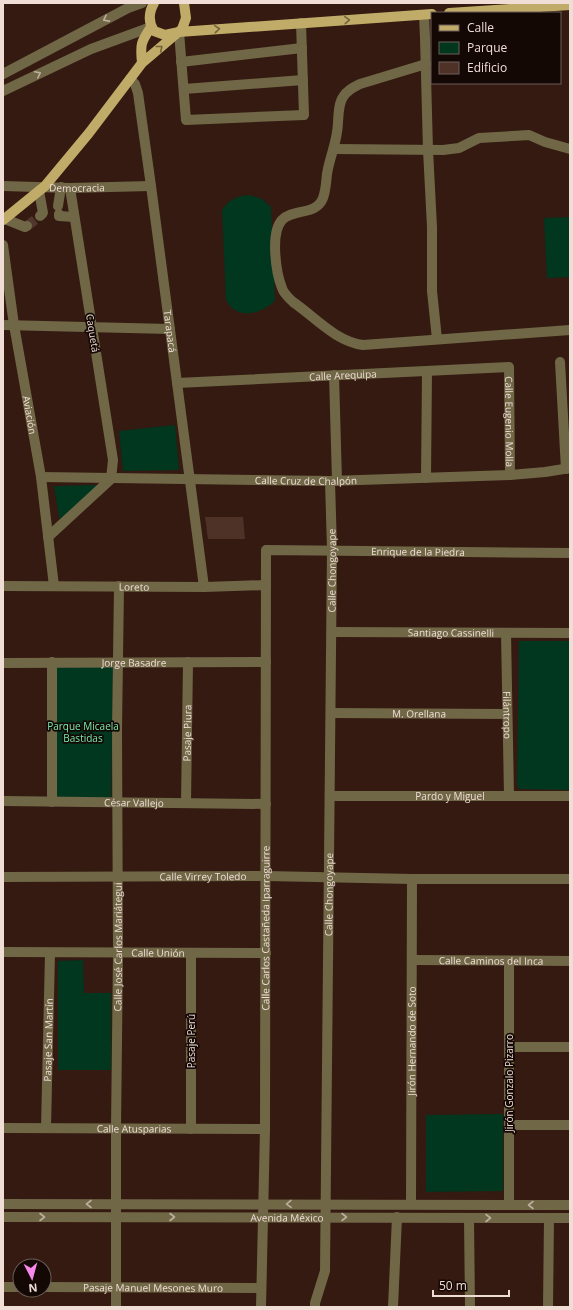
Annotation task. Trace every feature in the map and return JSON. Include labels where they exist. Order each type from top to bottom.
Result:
[{"type":"main road","points":[[154,3],[150,14],[151,27],[158,33],[165,35],[178,32],[428,14]]},
{"type":"main road","points":[[4,219],[42,189],[89,133],[142,63],[182,29],[186,22],[184,3]]},
{"type":"main road","points":[[464,12],[570,5]]},
{"type":"main road","points":[[142,63],[142,41],[151,27]]},
{"type":"street","points":[[3,74],[128,6],[142,3]]},
{"type":"street","points":[[428,14],[426,64],[428,150],[432,227],[432,291],[437,339]]},
{"type":"street","points":[[178,32],[186,120],[304,115],[301,23]]},
{"type":"street","points":[[3,91],[91,49],[151,27]]},
{"type":"street","points":[[181,62],[302,48]]},
{"type":"street","points":[[426,64],[360,84],[348,91],[343,97],[340,105],[334,149],[327,173],[324,197],[320,204],[314,208],[288,216],[282,221],[278,228],[275,243],[279,280],[282,289],[287,297],[293,302],[332,332],[353,344],[371,345],[570,330]]},
{"type":"street","name":"Tarapacá","points":[[130,79],[135,84],[138,93],[178,383],[204,587]]},
{"type":"street","points":[[184,89],[303,80]]},
{"type":"street","points":[[334,149],[428,150],[459,148],[479,138],[529,135],[545,142],[570,149]]},
{"type":"street","name":"Democracia","points":[[3,186],[42,189],[151,186]]},
{"type":"street","points":[[59,212],[65,188]]},
{"type":"street","name":"Caquetá","points":[[65,188],[74,217],[92,327],[113,460],[111,479]]},
{"type":"street","points":[[42,189],[41,214],[59,212],[74,217]]},
{"type":"street","points":[[4,219],[25,227],[27,226]]},
{"type":"street","name":"Aviación","points":[[3,245],[14,326],[41,477],[54,586]]},
{"type":"street","points":[[3,325],[170,329]]},
{"type":"street","points":[[560,362],[568,468]]},
{"type":"street","name":"Calle Arequipa","points":[[178,383],[509,367]]},
{"type":"street","name":"Calle Eugenio Molla","points":[[509,367],[510,475]]},
{"type":"street","points":[[426,478],[427,371]]},
{"type":"street","name":"Calle Chongoyape","points":[[315,1307],[325,1271],[334,375]]},
{"type":"street","name":"Calle Cruz de Chalpón","points":[[41,477],[334,481],[510,475],[545,472],[568,468]]},
{"type":"street","points":[[48,537],[111,479]]},
{"type":"street","name":"Enrique de la Piedra","points":[[266,550],[570,553]]},
{"type":"street","name":"Calle Carlos Castañeda Iparraguirre","points":[[261,1307],[262,1204],[265,1129],[266,550]]},
{"type":"street","name":"Loreto","points":[[3,586],[204,587],[266,585]]},
{"type":"street","name":"Calle José Carlos Mariátegui","points":[[116,1307],[119,586]]},
{"type":"street","name":"Santiago Cassinelli","points":[[332,632],[570,633]]},
{"type":"street","name":"Filántropo","points":[[506,633],[509,796]]},
{"type":"street","points":[[52,662],[52,802]]},
{"type":"street","name":"Pasaje Piura","points":[[186,803],[188,662]]},
{"type":"street","name":"Jorge Basadre","points":[[3,663],[266,662]]},
{"type":"street","name":"M. Orellana","points":[[331,714],[507,714]]},
{"type":"street","name":"Pardo y Miguel","points":[[330,796],[570,796]]},
{"type":"street","name":"César Vallejo","points":[[3,801],[266,804]]},
{"type":"street","name":"Calle Virrey Toledo","points":[[3,877],[266,876],[412,879],[570,879]]},
{"type":"street","name":"Jirón Hernando de Soto","points":[[411,1204],[412,879]]},
{"type":"street","name":"Calle Unión","points":[[3,952],[266,954]]},
{"type":"street","name":"Pasaje San Martín","points":[[46,1128],[50,953]]},
{"type":"street","name":"Pasaje Perú","points":[[190,953],[191,1129]]},
{"type":"street","name":"Calle Caminos del Inca","points":[[412,960],[570,961]]},
{"type":"street","name":"Jirón Gonzalo Pizarro","points":[[509,961],[509,1204]]},
{"type":"street","points":[[509,1047],[570,1047]]},
{"type":"street","points":[[509,1125],[570,1125]]},
{"type":"street","name":"Calle Atusparias","points":[[3,1128],[265,1129]]},
{"type":"street","name":"Avenida México","points":[[3,1204],[570,1205]]},
{"type":"street","name":"Avenida México","points":[[3,1217],[570,1218]]},
{"type":"street","points":[[393,1307],[397,1217]]},
{"type":"street","points":[[469,1218],[470,1307]]},
{"type":"street","points":[[548,1307],[549,1218]]},
{"type":"street","name":"Pasaje Manuel Mesones Muro","points":[[52,1287],[261,1288]]},
{"type":"green space","points":[[249,195],[262,199],[271,207],[275,301],[269,306],[256,312],[243,313],[236,311],[226,300],[222,210],[233,199],[240,196]]},
{"type":"green space","points":[[570,217],[570,277],[547,278],[544,218]]},
{"type":"green space","points":[[175,425],[179,470],[123,471],[119,431]]},
{"type":"green space","points":[[95,485],[97,487],[60,522],[54,486]]},
{"type":"green space","points":[[519,641],[570,641],[570,790],[520,789],[517,786]]},
{"type":"green space","name":"Parque Micaela Bastidas","points":[[53,666],[113,666],[111,798],[54,798]]},
{"type":"green space","points":[[83,960],[84,993],[111,993],[111,1070],[58,1070],[58,961]]},
{"type":"green space","points":[[503,1114],[503,1191],[426,1192],[426,1115]]},
{"type":"building","points":[[205,517],[243,517],[245,539],[208,539]]},
{"type":"tunnel","points":[[27,226],[40,216]]}]
